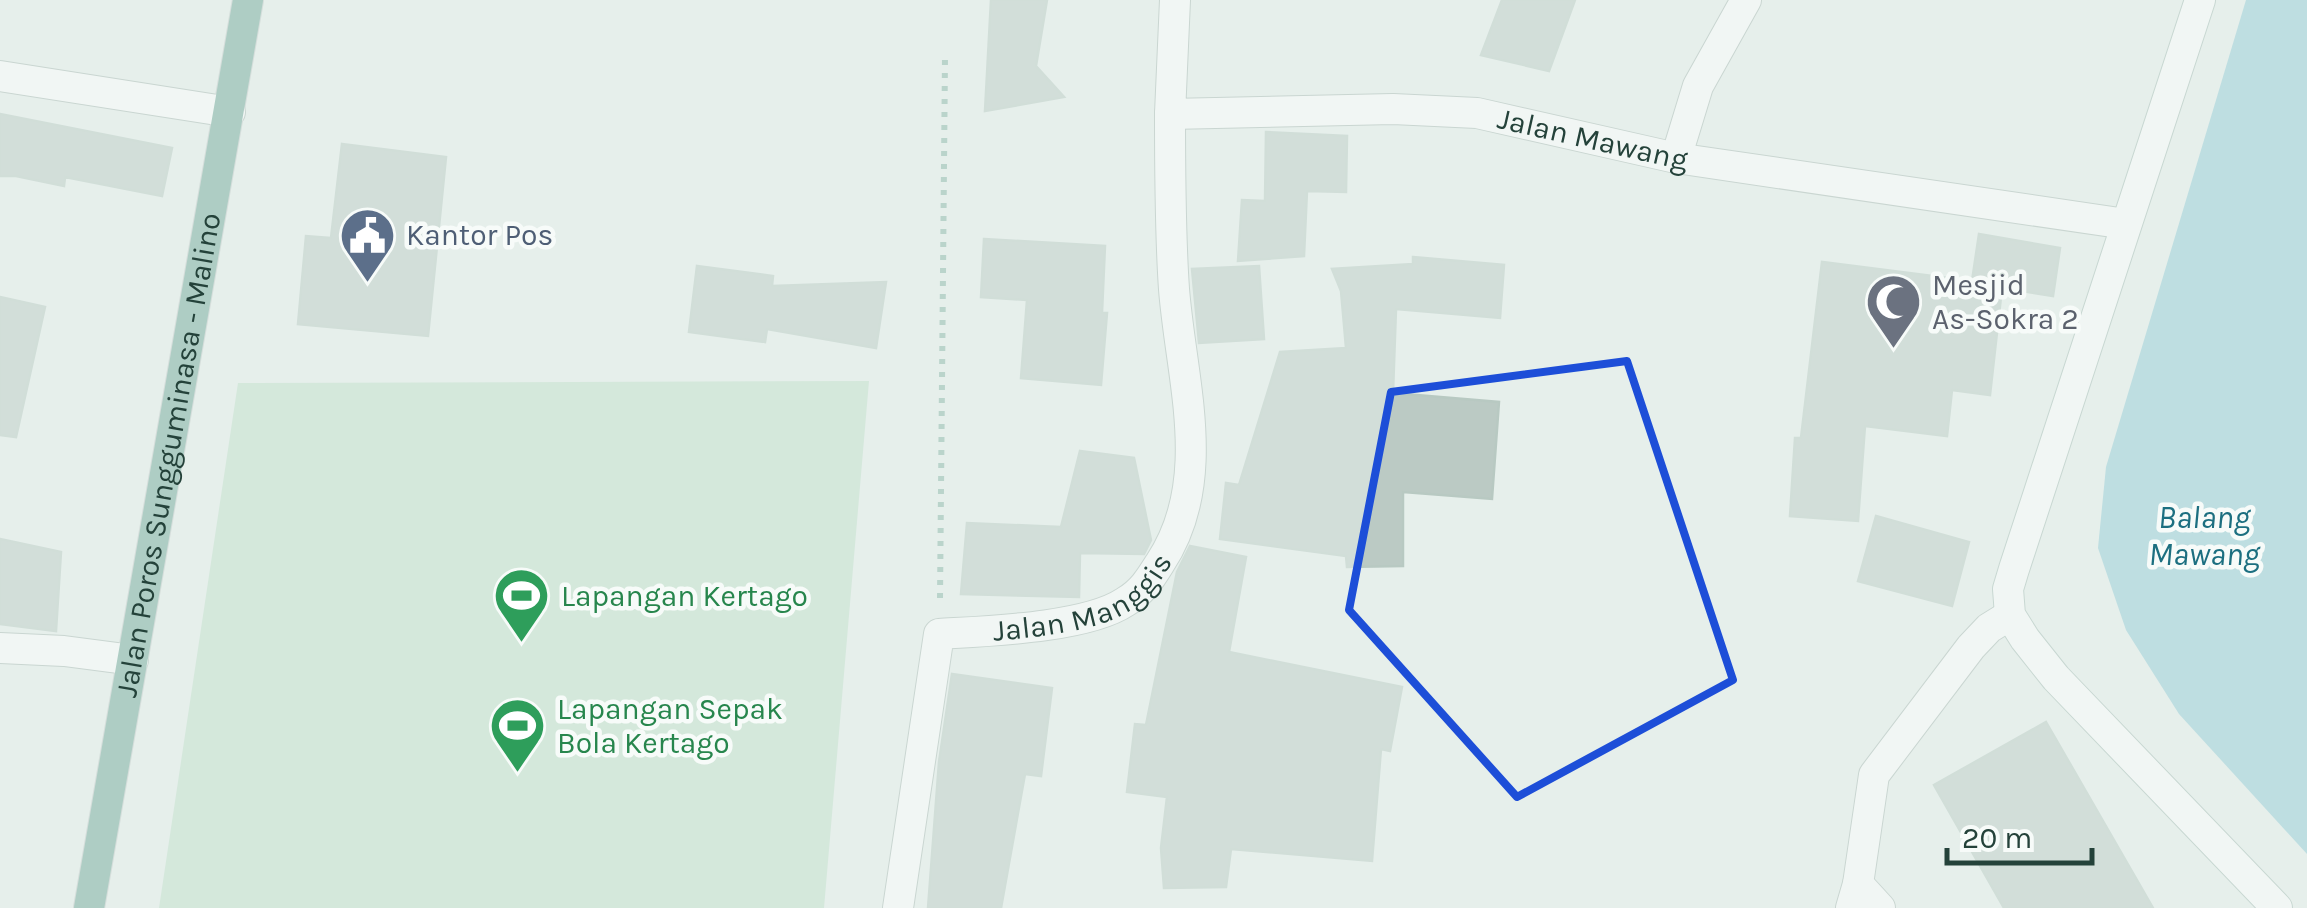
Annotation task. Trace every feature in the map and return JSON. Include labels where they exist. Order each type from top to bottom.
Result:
[{"type":"main road","name":"Jalan Poros Sungguminasa - Malino","points":[[90,908],[248,0]]},
{"type":"street","points":[[1170,114],[1175,0]]},
{"type":"street","points":[[1676,158],[1698,86],[1746,0]]},
{"type":"street","points":[[2200,0],[2011,579],[2010,615],[2056,678],[2278,908]]},
{"type":"street","points":[[0,76],[230,112]]},
{"type":"street","name":"Jalan Mawang","points":[[1170,114],[1435,110],[1477,114],[1676,158],[2126,224]]},
{"type":"street","name":"Jalan Manggis","points":[[898,908],[939,634],[1028,628],[1121,606],[1142,591],[1173,543],[1186,503],[1191,460],[1188,384],[1177,322],[1170,241],[1170,114]]},
{"type":"street","points":[[1880,908],[1854,896],[1874,774],[1971,646],[2010,615]]},
{"type":"street","points":[[0,648],[133,660]]},
{"type":"path","points":[[939,634],[945,57]]},
{"type":"highlighted area","points":[[1627,361],[1733,680],[1517,797],[1349,610],[1391,392]]},
{"type":"green space","name":"Lapangan Kertago","points":[[869,381],[824,908],[159,908],[238,383]]},
{"type":"water","name":"Balang Mawang","points":[[2246,0],[2307,0],[2307,854],[2179,714],[2126,630],[2098,548],[2106,467]]},
{"type":"building","points":[[991,0],[1047,0],[1036,66],[1064,97],[985,111]]},
{"type":"building","points":[[1502,0],[1575,0],[1549,71],[1481,55]]},
{"type":"building","points":[[0,114],[172,148],[162,196],[65,177],[64,186],[0,176]]},
{"type":"building","points":[[1266,132],[1347,136],[1346,192],[1307,191],[1304,256],[1238,261],[1242,200],[1265,201]]},
{"type":"building","points":[[342,144],[446,157],[428,336],[298,324],[306,236],[331,238]]},
{"type":"building","name":"Mesjid As-Sokra 2","points":[[1979,234],[2060,248],[2053,296],[2002,288],[1990,395],[1952,390],[1947,436],[1865,426],[1858,521],[1790,516],[1795,438],[1801,438],[1822,262],[1972,281]]},
{"type":"building","points":[[984,239],[1105,246],[1102,313],[1107,313],[1101,385],[1021,378],[1027,300],[981,297]]},
{"type":"building","points":[[1413,257],[1504,265],[1500,318],[1396,309],[1393,393],[1499,402],[1492,499],[1403,492],[1403,566],[1347,567],[1346,556],[1220,539],[1226,483],[1239,485],[1280,352],[1346,348],[1341,291],[1332,269],[1413,264]]},
{"type":"building","points":[[697,266],[773,276],[772,286],[886,282],[876,348],[767,329],[765,342],[689,332]]},
{"type":"building","points":[[1259,266],[1264,339],[1199,343],[1192,269]]},
{"type":"building","points":[[0,297],[45,307],[16,437],[0,435]]},
{"type":"building","points":[[1080,451],[1134,458],[1151,540],[1144,554],[1080,553],[1079,597],[961,594],[967,523],[1061,527]]},
{"type":"building","points":[[1876,516],[1969,542],[1952,606],[1858,581]]},
{"type":"building","points":[[0,539],[61,552],[56,631],[0,624]]},
{"type":"building","points":[[1190,546],[1246,557],[1229,652],[1402,687],[1390,751],[1381,749],[1372,861],[1231,849],[1226,887],[1164,888],[1161,848],[1167,797],[1127,792],[1135,724],[1146,725],[1177,572]]},
{"type":"building","points":[[952,674],[1052,688],[1041,776],[1025,774],[1001,908],[928,908],[939,762]]},
{"type":"building","points":[[2046,722],[2153,908],[2004,908],[1934,785]]},
{"type":"place","name":"Kantor Pos","points":[[367,284]]},
{"type":"place","name":"Mesjid As-Sokra 2","points":[[1893,351]]},
{"type":"place","name":"Lapangan Kertago","points":[[522,645]]},
{"type":"place","name":"Lapangan Sepak Bola Kertago","points":[[518,775]]}]
